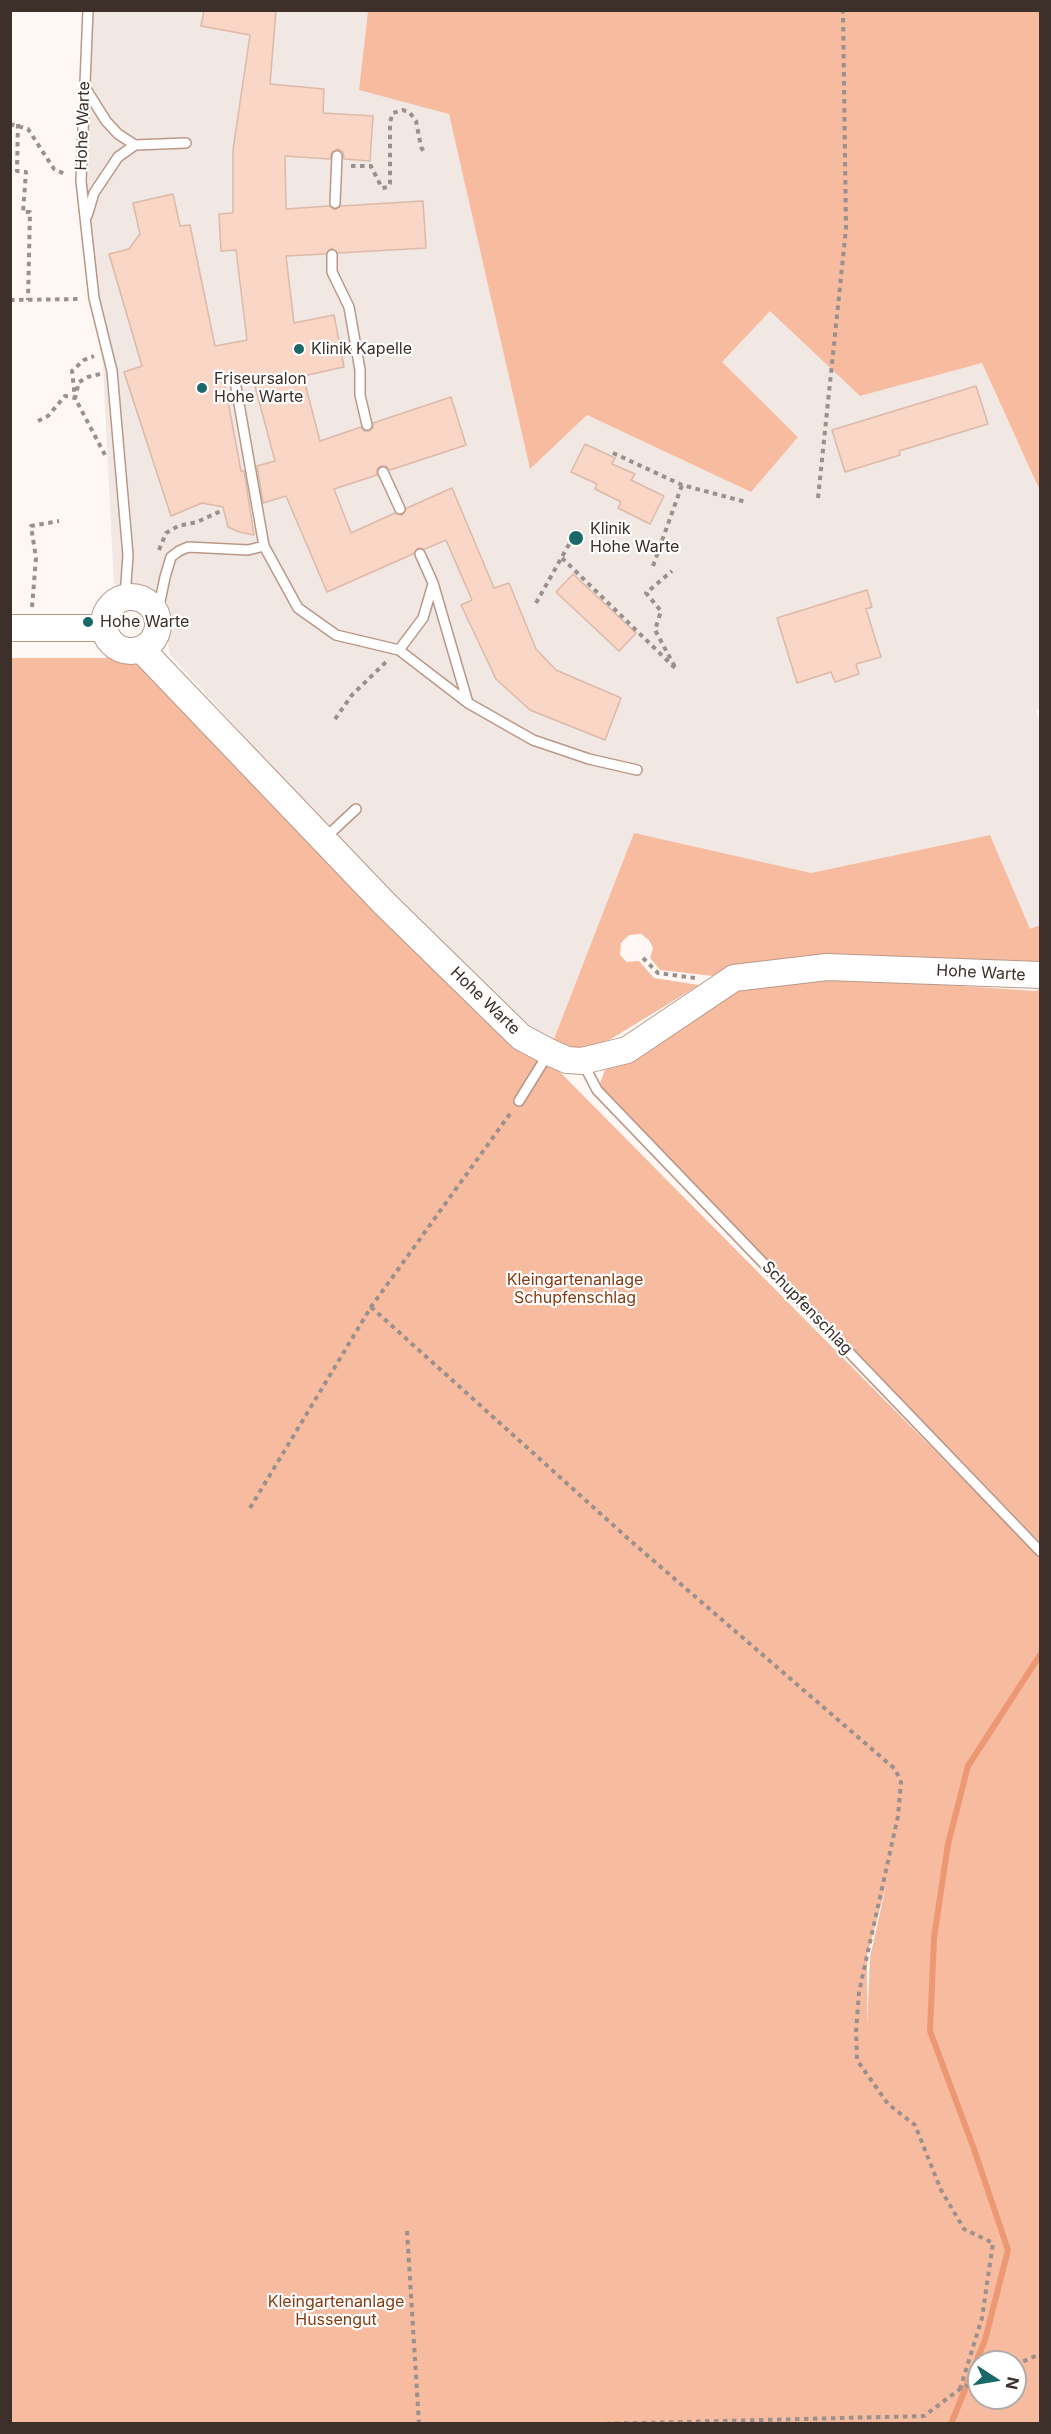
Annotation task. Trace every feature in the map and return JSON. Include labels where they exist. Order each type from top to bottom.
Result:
[{"type":"street","points":[[125,597],[135,597],[145,601],[157,616],[155,636],[142,650],[128,652],[114,646],[107,639],[103,628],[108,609],[125,597]]},
{"type":"street","points":[[10,628],[103,628]]},
{"type":"street","name":"Hohe Warte","points":[[142,650],[323,840],[521,1036],[567,1060],[582,1060],[627,1050],[734,978],[827,967],[1041,975]]},
{"type":"lane","points":[[79,10],[88,14]]},
{"type":"lane","name":"Hohe Warte","points":[[88,14],[81,181],[94,298],[112,371],[128,555],[125,597]]},
{"type":"lane","points":[[85,87],[106,121],[118,134],[135,145]]},
{"type":"lane","points":[[86,218],[94,193],[118,157],[135,145],[186,143]]},
{"type":"lane","points":[[335,203],[337,161]]},
{"type":"lane","points":[[332,255],[332,272],[349,307],[360,370],[360,395],[367,425]]},
{"type":"lane","points":[[235,381],[264,546],[298,608],[336,634],[399,650],[468,703],[533,740],[589,759],[637,770]]},
{"type":"lane","points":[[383,472],[400,509]]},
{"type":"lane","points":[[157,616],[171,558],[179,551],[188,547],[248,550],[264,546]]},
{"type":"lane","points":[[420,554],[433,583],[468,703]]},
{"type":"lane","points":[[399,650],[423,618],[433,583]]},
{"type":"lane","points":[[323,840],[356,809]]},
{"type":"lane","points":[[519,1101],[549,1052]]},
{"type":"lane","name":"Schupfenschlag","points":[[582,1060],[597,1090],[1041,1551]]},
{"type":"path","points":[[818,498],[846,229],[843,10]]},
{"type":"path","points":[[337,161],[371,166],[382,188],[387,187],[390,183],[390,122],[393,113],[402,110],[410,113],[416,121],[421,147],[425,154]]},
{"type":"path","points":[[10,124],[18,124],[28,129],[54,169],[81,181]]},
{"type":"path","points":[[18,124],[17,171],[26,172],[23,212],[30,212],[28,300]]},
{"type":"path","points":[[10,300],[94,298]]},
{"type":"path","points":[[108,349],[84,360],[72,371],[75,398],[105,457],[121,466]]},
{"type":"path","points":[[75,398],[79,382],[88,377],[112,371]]},
{"type":"path","points":[[38,421],[48,416],[65,396],[75,398]]},
{"type":"path","points":[[613,453],[682,485],[746,502]]},
{"type":"path","points":[[653,566],[682,485]]},
{"type":"path","points":[[32,607],[36,558],[32,526],[58,521]]},
{"type":"path","points":[[536,603],[572,539]]},
{"type":"path","points":[[562,558],[676,669],[655,630],[661,611],[646,593],[672,571]]},
{"type":"path","points":[[335,719],[352,695],[399,650]]},
{"type":"path","points":[[643,958],[658,973],[728,982]]},
{"type":"path","points":[[250,1508],[371,1306],[519,1101]]},
{"type":"path","points":[[371,1306],[633,1543],[895,1769],[901,1782],[898,1816],[859,1992],[856,2032],[857,2060],[888,2104],[915,2125],[941,2190],[964,2229],[993,2243],[982,2318],[960,2390]]},
{"type":"path","points":[[407,2231],[419,2424]]},
{"type":"path","points":[[1027,2360],[1041,2354]]},
{"type":"path","points":[[597,2424],[924,2416],[967,2387]]},
{"type":"shaded area","name":"Klinik Hohe Warte","points":[[87,11],[368,11],[359,90],[449,113],[530,469],[587,415],[751,492],[798,436],[721,362],[770,310],[860,396],[982,363],[1040,491],[1040,708],[1036,710],[1040,724],[1040,925],[1030,930],[990,835],[811,873],[634,834],[552,1044],[392,898],[170,655],[160,601],[114,584],[103,366],[81,227]]},
{"type":"green space","points":[[368,11],[1040,11],[1040,491],[982,363],[860,396],[770,311],[722,362],[798,437],[751,492],[587,415],[530,469],[449,114],[359,90]]},
{"type":"green space","points":[[136,652],[558,1070],[1040,1557],[1040,2423],[11,2423],[10,658],[104,658]],"holes":[[[887,1882],[870,1957],[867,2026],[867,1956]]]},
{"type":"green space","points":[[634,833],[811,873],[990,835],[1030,929],[1040,925],[1040,961],[1035,964],[729,969],[713,976],[660,970],[650,958],[653,948],[649,940],[641,934],[629,935],[621,943],[620,955],[627,962],[639,961],[654,978],[699,985],[611,1039],[581,1052],[552,1044]]},
{"type":"green space","points":[[828,977],[1036,991],[1040,989],[1040,1542],[599,1086],[605,1070],[737,988]]},
{"type":"building","points":[[204,10],[276,10],[270,84],[324,89],[323,113],[373,116],[370,161],[344,159],[343,152],[338,149],[332,152],[330,159],[285,156],[286,209],[329,206],[335,210],[341,206],[423,201],[426,248],[338,253],[331,248],[326,254],[286,256],[294,323],[334,315],[344,367],[303,376],[320,441],[361,427],[364,431],[369,431],[373,428],[373,423],[451,397],[466,445],[390,470],[386,466],[381,466],[377,469],[377,475],[334,489],[351,533],[395,513],[402,515],[407,508],[452,488],[494,588],[509,583],[536,649],[556,670],[621,698],[605,740],[530,710],[496,679],[461,605],[472,600],[446,540],[425,549],[418,548],[413,554],[327,592],[286,496],[263,503],[257,466],[275,461],[252,375],[240,377],[234,374],[224,380],[241,471],[244,471],[254,535],[228,527],[223,507],[202,503],[171,516],[124,372],[142,366],[109,254],[129,249],[140,234],[133,203],[173,194],[180,226],[190,225],[215,346],[247,340],[236,250],[221,251],[219,214],[233,213],[233,150],[250,35],[201,26]]},
{"type":"building","points":[[976,386],[988,424],[899,451],[900,455],[845,472],[832,430]]},
{"type":"building","points":[[585,444],[615,458],[612,464],[635,474],[631,480],[664,496],[650,524],[618,508],[621,502],[595,489],[597,484],[571,472]]},
{"type":"building","points":[[573,574],[636,633],[619,651],[556,592]]},
{"type":"building","points":[[867,590],[872,607],[866,609],[881,657],[856,664],[859,674],[835,682],[831,672],[797,683],[777,618]]},
{"type":"waterway","points":[[951,2424],[985,2340],[1008,2250],[974,2149],[930,2031],[934,1938],[948,1844],[968,1766],[1040,1655]]},
{"type":"place","name":"Klinik Kapelle","points":[[299,349]]},
{"type":"place","name":"Friseursalon Hohe Warte","points":[[202,388]]},
{"type":"place","name":"Klinik Hohe Warte","points":[[576,538]]},
{"type":"place","name":"Hohe Warte","points":[[88,622]]},
{"type":"park label","name":"Kleingartenanlage Schupfenschlag","points":[[575,1289]]},
{"type":"park label","name":"Kleingartenanlage Hussengut","points":[[336,2311]]}]
